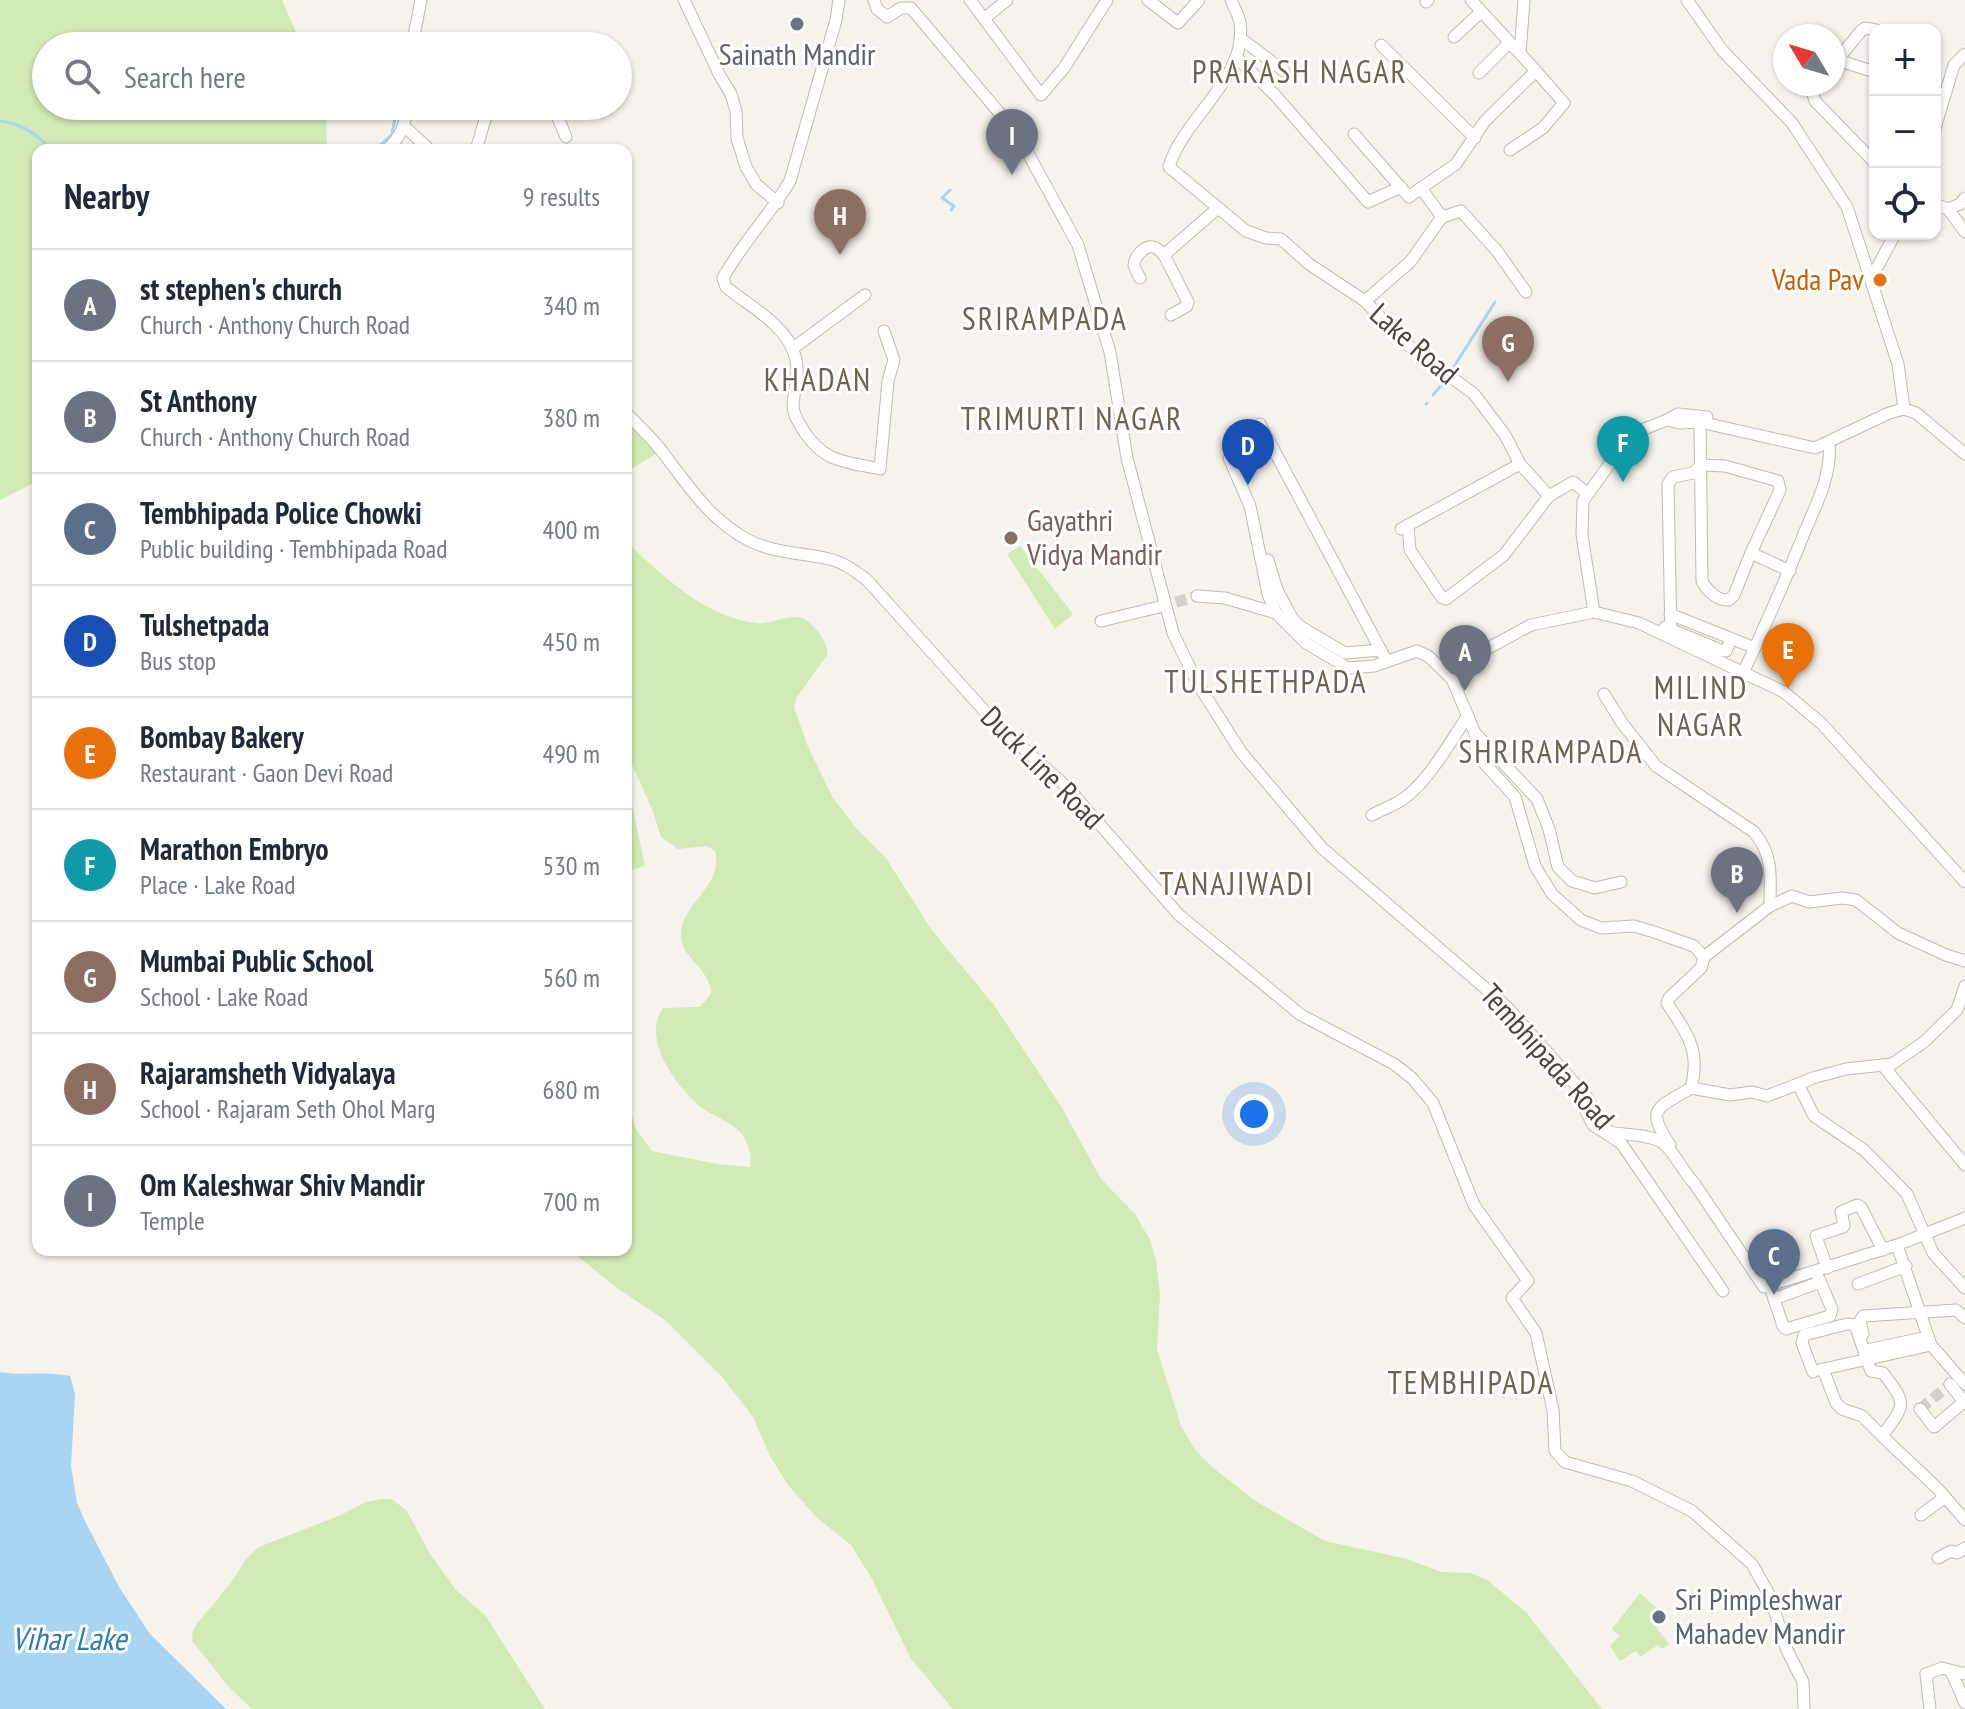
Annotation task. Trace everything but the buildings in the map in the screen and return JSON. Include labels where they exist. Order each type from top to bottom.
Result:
[{"type":"street","points":[[415,32],[421,0]]},
{"type":"street","points":[[684,0],[731,94],[736,111],[737,138],[746,167],[756,184],[778,203]]},
{"type":"street","points":[[839,0],[790,181],[778,203],[732,261],[723,278],[726,287],[785,335],[795,356],[797,373],[793,409],[797,421],[818,450],[829,458],[880,469],[888,381],[894,360],[884,331]]},
{"type":"street","points":[[874,0],[877,9],[887,17],[901,8],[911,8],[1018,135],[1078,245],[1110,352],[1127,458],[1173,633]]},
{"type":"street","points":[[970,0],[1041,95],[1064,68],[1107,0]]},
{"type":"street","points":[[984,19],[1007,0]]},
{"type":"street","points":[[1148,0],[1178,23],[1199,0]]},
{"type":"street","name":"Lake Road","points":[[1231,0],[1241,22],[1237,58],[1177,146],[1169,167],[1246,231],[1281,239],[1309,264],[1365,301],[1405,343],[1474,394],[1505,435],[1520,464],[1549,496]]},
{"type":"street","points":[[1471,0],[1564,103],[1543,128],[1510,150]]},
{"type":"street","points":[[1520,53],[1524,0]]},
{"type":"street","points":[[1687,0],[1722,50],[1792,123],[1847,207],[1898,364],[1904,409]]},
{"type":"street","points":[[1454,37],[1481,12]]},
{"type":"street","points":[[1845,51],[1861,31],[1869,29]]},
{"type":"street","points":[[1240,38],[1284,71]]},
{"type":"street","points":[[1479,73],[1509,43]]},
{"type":"street","points":[[1381,45],[1475,138]]},
{"type":"street","points":[[1941,108],[1954,65],[1965,54]]},
{"type":"street","points":[[1237,58],[1275,95],[1368,202],[1401,187]]},
{"type":"street","points":[[1845,65],[1869,71]]},
{"type":"street","points":[[1954,65],[1965,73]]},
{"type":"street","points":[[1354,134],[1409,197],[1456,164],[1485,121],[1536,71]]},
{"type":"street","points":[[1814,96],[1869,160]]},
{"type":"street","points":[[393,144],[405,127],[406,120]]},
{"type":"street","points":[[478,144],[485,120]]},
{"type":"street","points":[[559,120],[566,137]]},
{"type":"street","points":[[405,127],[423,144]]},
{"type":"street","points":[[1421,188],[1442,217]]},
{"type":"street","points":[[1948,209],[1965,198]]},
{"type":"street","points":[[1941,206],[1948,209],[1965,232]]},
{"type":"street","points":[[1164,255],[1218,208]]},
{"type":"street","points":[[1365,301],[1410,262],[1442,217],[1461,211],[1497,251],[1526,292]]},
{"type":"street","points":[[1872,277],[1892,240]]},
{"type":"street","points":[[1140,278],[1134,261],[1144,249],[1150,246],[1156,248],[1164,255],[1188,302],[1187,306],[1171,315]]},
{"type":"street","points":[[792,349],[865,295]]},
{"type":"street","points":[[1701,421],[1750,428],[1756,433],[1815,448],[1904,409],[1916,413],[1965,454]]},
{"type":"street","points":[[1594,612],[1582,535],[1583,501],[1639,431],[1678,414],[1769,440]]},
{"type":"street","name":"Duck Line Road","points":[[632,419],[665,455],[695,498],[724,525],[753,542],[832,559],[867,580],[997,725],[1068,788],[1179,915],[1301,1015],[1394,1064],[1412,1078],[1433,1103],[1474,1205],[1528,1281],[1512,1298],[1536,1333],[1553,1410],[1555,1451],[1565,1462],[1632,1481],[1692,1511],[1752,1564],[1770,1596],[1786,1648],[1803,1682],[1804,1709]]},
{"type":"street","points":[[1667,631],[1670,614],[1668,484],[1673,477],[1693,473],[1701,465],[1725,466],[1775,479],[1780,484],[1780,490],[1734,595],[1724,600],[1702,581],[1701,465],[1701,421]]},
{"type":"street","points":[[1260,424],[1384,655]]},
{"type":"street","points":[[1743,673],[1790,571],[1826,481],[1829,443]]},
{"type":"street","points":[[1229,458],[1250,506],[1268,594],[1276,613],[1306,643],[1348,668],[1374,666],[1384,655]]},
{"type":"street","points":[[1520,464],[1404,527],[1410,550],[1446,599],[1504,555],[1549,496],[1573,482],[1587,493]]},
{"type":"street","points":[[1751,553],[1790,571]]},
{"type":"street","points":[[1268,560],[1277,590],[1292,618],[1301,627],[1345,653],[1384,655],[1417,651],[1428,656],[1452,679],[1475,733],[1477,755],[1519,804],[1535,866],[1552,894],[1581,920],[1601,928],[1634,926],[1651,931],[1694,946],[1704,957]]},
{"type":"street","points":[[1197,596],[1225,598],[1276,613]]},
{"type":"street","points":[[1101,621],[1157,608],[1166,627],[1173,633]]},
{"type":"street","points":[[1452,679],[1459,677],[1481,652],[1531,625],[1594,612],[1667,631],[1723,651],[1726,651],[1731,639]]},
{"type":"street","points":[[1670,614],[1755,648]]},
{"type":"street","points":[[1667,631],[1784,692],[1822,724],[1965,882]]},
{"type":"street","name":"Tembhipada Road","points":[[1173,633],[1198,684],[1241,752],[1322,848],[1506,1006],[1586,1096],[1609,1132],[1660,1140],[1667,1147],[1758,1281],[1772,1293],[1786,1329],[1830,1316],[1832,1309],[1821,1274]]},
{"type":"street","points":[[1604,694],[1656,766],[1754,832],[1764,845],[1770,861],[1770,906]]},
{"type":"street","points":[[1372,815],[1401,801],[1442,758],[1468,716]]},
{"type":"street","points":[[1475,733],[1537,799],[1549,829],[1558,867],[1572,881],[1595,888],[1621,882]]},
{"type":"street","points":[[1691,1088],[1694,1076],[1692,1042],[1667,1003],[1669,998],[1701,968],[1704,957],[1770,906],[1792,896],[1809,902],[1842,898],[1856,900],[1898,933],[1965,961]]},
{"type":"street","points":[[1694,1183],[1659,1128],[1655,1116],[1658,1108],[1691,1088],[1730,1095],[1752,1092],[1767,1096],[1846,1069],[1892,1064],[1924,1042],[1957,1010],[1965,986]]},
{"type":"street","points":[[1884,1067],[1965,1165]]},
{"type":"street","points":[[1798,1084],[1814,1116],[1864,1150],[1907,1194],[1933,1253],[1965,1288]]},
{"type":"street","points":[[1576,1085],[1593,1125],[1621,1143],[1723,1291]]},
{"type":"street","points":[[1821,1274],[1816,1236],[1843,1227],[1841,1212],[1857,1205],[1861,1207],[1883,1250]]},
{"type":"street","points":[[1772,1293],[1965,1218]]},
{"type":"street","points":[[1897,1245],[1930,1341],[1965,1402],[1935,1426],[1920,1409]]},
{"type":"street","points":[[1858,1284],[1906,1266]]},
{"type":"street","points":[[1922,1313],[1956,1306],[1965,1311]]},
{"type":"street","points":[[1867,1358],[1860,1318],[1956,1310],[1965,1318]]},
{"type":"street","points":[[1882,1436],[1897,1416],[1902,1402],[1883,1373],[1873,1372],[1855,1325],[1847,1324],[1804,1335],[1801,1338],[1817,1373],[1836,1403],[1842,1409],[1862,1416],[1965,1520]]},
{"type":"street","points":[[1817,1373],[1930,1341]]},
{"type":"street","points":[[1921,1515],[1945,1497]]},
{"type":"street","points":[[1938,1558],[1965,1548]]},
{"type":"street","points":[[1930,1709],[1926,1674],[1942,1668],[1965,1674]]},
{"type":"street","points":[[1951,1671],[1965,1703]]},
{"type":"green space","points":[[0,0],[282,0],[296,32],[32,32],[32,120],[326,120],[327,143],[32,144],[32,484],[0,500]]},
{"type":"green space","points":[[632,425],[659,452],[632,468]]},
{"type":"green space","points":[[1020,546],[1073,614],[1055,629],[1007,554]]},
{"type":"green space","points":[[632,547],[684,592],[718,612],[755,623],[798,617],[809,622],[820,634],[828,654],[797,697],[794,707],[808,747],[833,798],[857,829],[886,858],[931,929],[994,1005],[1062,1108],[1101,1179],[1135,1214],[1150,1240],[1160,1295],[1157,1349],[1181,1426],[1196,1451],[1257,1502],[1325,1541],[1407,1559],[1442,1572],[1470,1573],[1487,1580],[1526,1612],[1602,1709],[953,1709],[911,1659],[872,1579],[851,1545],[816,1517],[788,1485],[770,1456],[753,1417],[723,1378],[665,1320],[617,1288],[577,1256],[632,1256],[632,1116],[636,1129],[652,1151],[750,1167],[750,1153],[743,1135],[693,1100],[673,1077],[659,1048],[657,1020],[663,1008],[700,1007],[711,994],[706,976],[686,951],[681,935],[687,914],[708,885],[716,864],[715,851],[707,846],[678,849],[661,837],[632,764]]},
{"type":"green space","points":[[632,804],[645,866],[632,870]]},
{"type":"green space","points":[[392,1499],[407,1511],[430,1554],[456,1590],[485,1615],[545,1709],[252,1709],[230,1688],[192,1641],[193,1630],[199,1621],[246,1559],[259,1547],[366,1502]]},
{"type":"green space","points":[[1640,1593],[1660,1611],[1650,1619],[1669,1644],[1662,1649],[1658,1645],[1640,1657],[1636,1651],[1620,1661],[1610,1646],[1620,1636],[1612,1629]]},
{"type":"water","name":"Vihar Lake","points":[[0,1372],[70,1376],[75,1394],[71,1466],[77,1503],[85,1521],[119,1587],[150,1634],[226,1709],[0,1709]]},
{"type":"waterway","points":[[381,144],[392,134],[395,120]]},
{"type":"waterway","points":[[0,121],[29,131],[45,144]]},
{"type":"waterway","points":[[950,190],[942,198],[954,206],[951,210]]},
{"type":"waterway","points":[[1453,368],[1495,302]]},
{"type":"waterway","points":[[1433,395],[1445,381]]},
{"type":"tunnel","points":[[1160,607],[1197,596]]},
{"type":"tunnel","points":[[1920,1409],[1947,1387]]},
{"type":"place","name":"Sainath Mandir","points":[[797,24]]},
{"type":"place","name":"Om Kaleshwar Shiv Mandir","points":[[1012,175]]},
{"type":"place","name":"Rajaramsheth Vidyalaya","points":[[840,255]]},
{"type":"place","name":"Vada Pav","points":[[1880,280]]},
{"type":"place","name":"Mumbai Public School","points":[[1508,382]]},
{"type":"place","name":"Marathon Embryo","points":[[1623,482]]},
{"type":"place","name":"Tulshetpada","points":[[1248,485]]},
{"type":"place","name":"Gayathri Vidya Mandir","points":[[1011,538]]},
{"type":"place","name":"Bombay Bakery","points":[[1788,689]]},
{"type":"place","name":"st stephen's church","points":[[1465,691]]},
{"type":"place","name":"St Anthony","points":[[1737,913]]},
{"type":"place","name":"Tembhipada Police Chowki","points":[[1774,1295]]},
{"type":"place","name":"Sri Pimpleshwar Mahadev Mandir","points":[[1659,1617]]},
{"type":"district","name":"PRAKASH NAGAR","points":[[1300,72]]},
{"type":"district","name":"SRIRAMPADA","points":[[1045,319]]},
{"type":"district","name":"KHADAN","points":[[818,380]]},
{"type":"district","name":"TRIMURTI NAGAR","points":[[1072,419]]},
{"type":"district","name":"TULSHETHPADA","points":[[1266,682]]},
{"type":"district","name":"MILIND NAGAR","points":[[1701,706]]},
{"type":"district","name":"SHRIRAMPADA","points":[[1551,752]]},
{"type":"district","name":"TANAJIWADI","points":[[1237,884]]},
{"type":"district","name":"TEMBHIPADA","points":[[1471,1383]]}]
